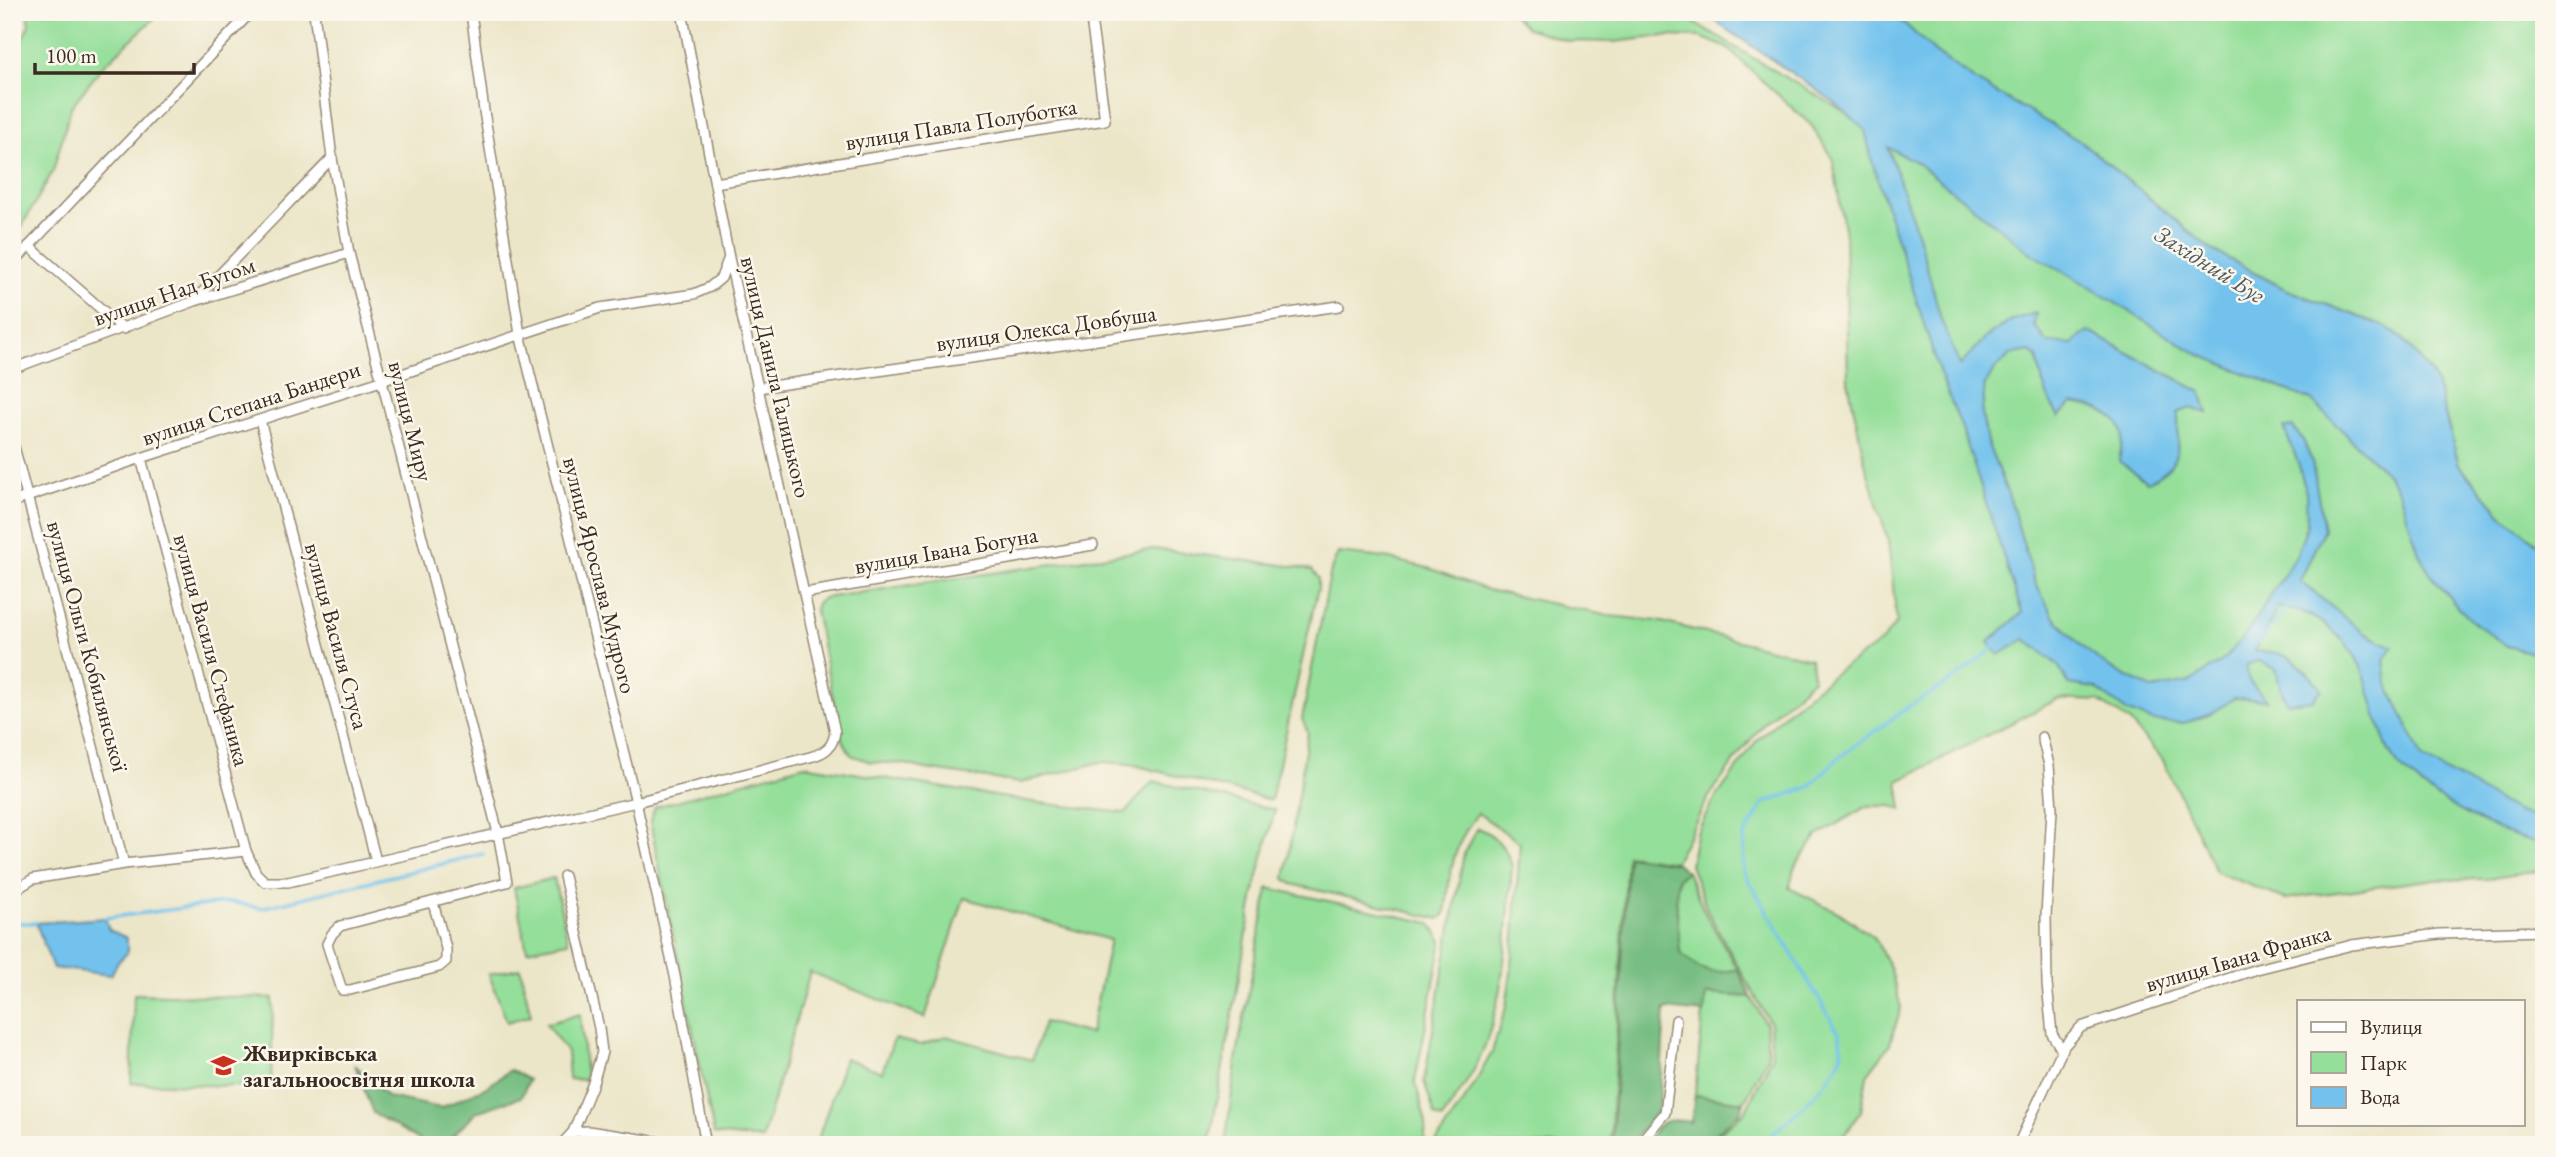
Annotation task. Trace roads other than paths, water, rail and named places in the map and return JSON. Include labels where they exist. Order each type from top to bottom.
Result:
[{"type":"street","points":[[12,264],[251,12]]},
{"type":"street","name":"вулиця Миру","points":[[314,12],[332,158],[349,253],[498,833],[507,882],[433,904]]},
{"type":"street","name":"вулиця Ярослава Мудрого","points":[[471,12],[520,334],[636,802],[675,976],[706,1145]]},
{"type":"street","name":"вулиця Данила Галицького","points":[[682,12],[729,258],[835,732],[834,742],[829,748]]},
{"type":"street","name":"вулиця Павла Полуботка","points":[[715,183],[1105,120],[1090,12]]},
{"type":"street","points":[[195,301],[332,158]]},
{"type":"street","points":[[29,246],[124,329]]},
{"type":"street","name":"вулиця Над Бугом","points":[[12,369],[195,301],[349,253]]},
{"type":"street","name":"вулиця Степана Бандери","points":[[12,502],[600,308],[694,293],[710,287],[721,278],[729,258]]},
{"type":"street","name":"вулиця Олекса Довбуша","points":[[757,387],[1339,306]]},
{"type":"street","name":"вулиця Василя Стуса","points":[[260,421],[376,861]]},
{"type":"street","name":"вулиця Ольги Кобилянської","points":[[12,439],[124,864]]},
{"type":"street","name":"вулиця Василя Стефаника","points":[[141,458],[246,851],[256,873],[265,882],[277,883],[341,872],[376,861],[636,802],[821,754],[829,748]]},
{"type":"street","name":"вулиця Івана Богуна","points":[[805,593],[1093,545]]},
{"type":"street","points":[[2042,737],[2049,765],[2052,808],[2046,916],[2047,984],[2052,1034],[2062,1050]]},
{"type":"street","points":[[13,887],[33,879],[124,864],[246,851]]},
{"type":"street","points":[[561,1145],[573,1132],[593,1083],[602,1052],[597,1016],[564,876]]},
{"type":"street","points":[[433,904],[446,948],[446,961],[439,967],[342,990],[327,944],[340,926],[433,904]]},
{"type":"street","name":"вулиця Івана Франка","points":[[2018,1145],[2062,1050],[2081,1027],[2308,954],[2352,945],[2439,934],[2544,931]]},
{"type":"street","points":[[1638,1145],[1665,1113],[1675,1020]]},
{"type":"street","points":[[573,1132],[588,1131],[680,1145]]},
{"type":"water","name":"Західний Буг","points":[[1702,12],[1886,12],[1905,24],[1936,53],[1976,81],[2083,143],[2210,249],[2285,289],[2386,327],[2403,339],[2431,373],[2437,385],[2459,465],[2504,517],[2544,549],[2544,656],[2507,646],[2471,620],[2454,603],[2434,579],[2420,556],[2399,492],[2390,477],[2311,400],[2198,354],[2032,254],[1916,162],[1888,147],[1919,238],[1941,319],[1960,366],[1985,338],[2010,321],[2036,313],[2034,325],[2047,342],[2072,344],[2088,331],[2201,392],[2208,413],[2190,408],[2178,413],[2178,446],[2173,462],[2159,476],[2147,482],[2119,461],[2122,433],[2109,415],[2095,408],[2072,403],[2059,417],[2045,388],[2037,357],[2029,351],[2010,355],[1985,384],[1982,414],[1987,442],[2011,502],[2035,583],[2054,617],[2081,646],[2110,668],[2152,689],[2190,682],[2226,658],[2247,632],[2296,556],[2307,526],[2306,493],[2299,465],[2284,428],[2293,427],[2303,440],[2312,461],[2324,529],[2300,581],[2364,633],[2393,647],[2384,661],[2387,682],[2422,758],[2518,812],[2544,819],[2544,843],[2526,840],[2483,823],[2437,797],[2401,767],[2390,753],[2363,672],[2354,655],[2333,632],[2305,614],[2278,607],[2254,652],[2276,653],[2293,660],[2322,689],[2313,700],[2287,703],[2276,669],[2259,661],[2246,665],[2249,681],[2267,700],[2234,698],[2211,714],[2184,723],[2154,721],[2128,712],[2095,688],[2069,684],[2058,665],[2025,639],[1999,655],[1989,642],[2022,613],[1961,426],[1940,374],[1872,161],[1865,130],[1834,102]]},
{"type":"water","points":[[105,918],[109,930],[127,938],[127,953],[117,963],[111,975],[53,968],[36,923]]},
{"type":"waterway","points":[[2258,643],[2289,605]]},
{"type":"waterway","points":[[1760,1145],[1819,1090],[1837,1066],[1841,1050],[1839,1033],[1743,871],[1744,837],[1764,803],[1809,787],[1837,759],[1908,707],[1954,679],[1997,645]]},
{"type":"waterway","points":[[105,918],[231,902],[261,908],[483,854]]},
{"type":"waterway","points":[[12,923],[36,923]]},
{"type":"place","name":"Жвирківська загальноосвітня школа","points":[[223,1066]]}]
